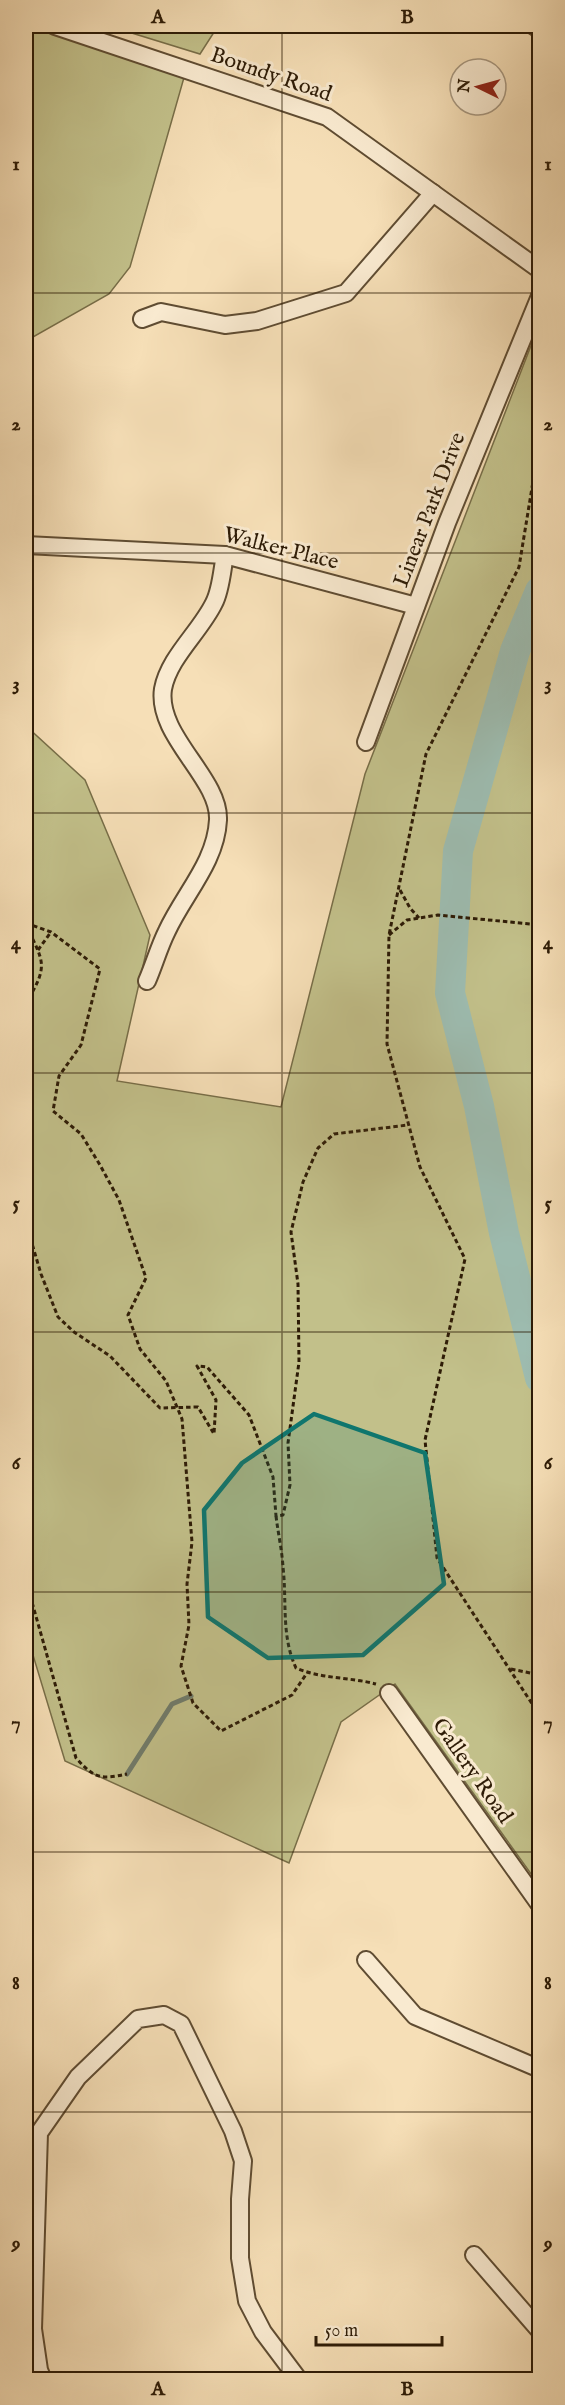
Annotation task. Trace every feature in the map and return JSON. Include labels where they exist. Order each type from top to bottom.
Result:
[{"type":"street","name":"Boundy Road","points":[[55,26],[327,117],[540,270]]},
{"type":"street","points":[[534,26],[540,30]]},
{"type":"street","points":[[142,319],[161,312],[225,326],[256,321],[346,293],[433,193]]},
{"type":"street","name":"Linear Park Drive","points":[[366,742],[447,523],[540,296]]},
{"type":"street","name":"Walker Place","points":[[26,545],[225,555],[416,606]]},
{"type":"street","points":[[147,981],[167,929],[206,861],[213,845],[218,820],[216,803],[170,724],[162,703],[167,675],[215,602],[225,555]]},
{"type":"street","name":"Gallery Road","points":[[389,1694],[540,1905]]},
{"type":"street","points":[[366,1960],[415,2016],[540,2069]]},
{"type":"street","points":[[43,2379],[39,2370],[33,2330],[30,2286],[39,2133],[78,2077],[138,2019],[164,2015],[181,2024],[233,2131],[243,2161],[240,2199],[240,2258],[247,2301],[262,2332],[299,2379]]},
{"type":"street","points":[[474,2255],[540,2331]]},
{"type":"path","points":[[539,1715],[437,1558],[425,1440],[465,1258],[420,1167],[387,1044],[389,935],[426,754],[519,567],[540,439]]},
{"type":"path","points":[[399,889],[419,918]]},
{"type":"path","points":[[389,935],[407,920],[438,915],[540,925]]},
{"type":"path","points":[[26,924],[51,932],[100,969],[81,1045],[59,1076],[53,1111],[81,1134],[119,1200],[146,1278],[128,1315],[140,1349],[166,1381],[182,1419],[192,1542],[187,1584],[189,1625],[181,1666],[193,1703],[221,1731],[292,1695],[307,1673]]},
{"type":"path","points":[[26,924],[44,962],[39,981],[26,1003]]},
{"type":"path","points":[[38,950],[51,932]]},
{"type":"path","points":[[276,1516],[283,1515],[290,1485],[288,1443],[299,1362],[298,1284],[291,1232],[303,1182],[318,1148],[334,1134],[409,1125]]},
{"type":"path","points":[[26,1149],[30,1157],[28,1230],[41,1274],[58,1317],[74,1332],[110,1356],[160,1408],[198,1407],[214,1434],[216,1400],[197,1366],[207,1367],[249,1415],[273,1477],[283,1568],[285,1628],[290,1655],[296,1668],[307,1673],[357,1679],[382,1686],[389,1694]]},
{"type":"path","points":[[26,1581],[76,1758],[92,1775],[109,1778],[127,1774]]},
{"type":"path","points":[[509,1668],[540,1675]]},
{"type":"path","points":[[539,1715],[540,1709]]},
{"type":"highlighted area","points":[[314,1414],[425,1453],[444,1584],[363,1655],[268,1658],[208,1617],[204,1510],[242,1463]]},
{"type":"shaded area","points":[[26,26],[185,74],[130,267],[109,294],[26,341]]},
{"type":"shaded area","points":[[109,26],[218,26],[200,54]]},
{"type":"shaded area","points":[[539,325],[539,1885],[395,1684],[341,1722],[289,1863],[65,1761],[26,1632],[26,726],[85,780],[150,935],[117,1081],[281,1107],[365,774]]},
{"type":"waterway","points":[[540,591],[515,651],[458,851],[450,993],[479,1106],[504,1233],[540,1378]]},
{"type":"waterway","points":[[127,1774],[172,1704],[191,1696]]}]
